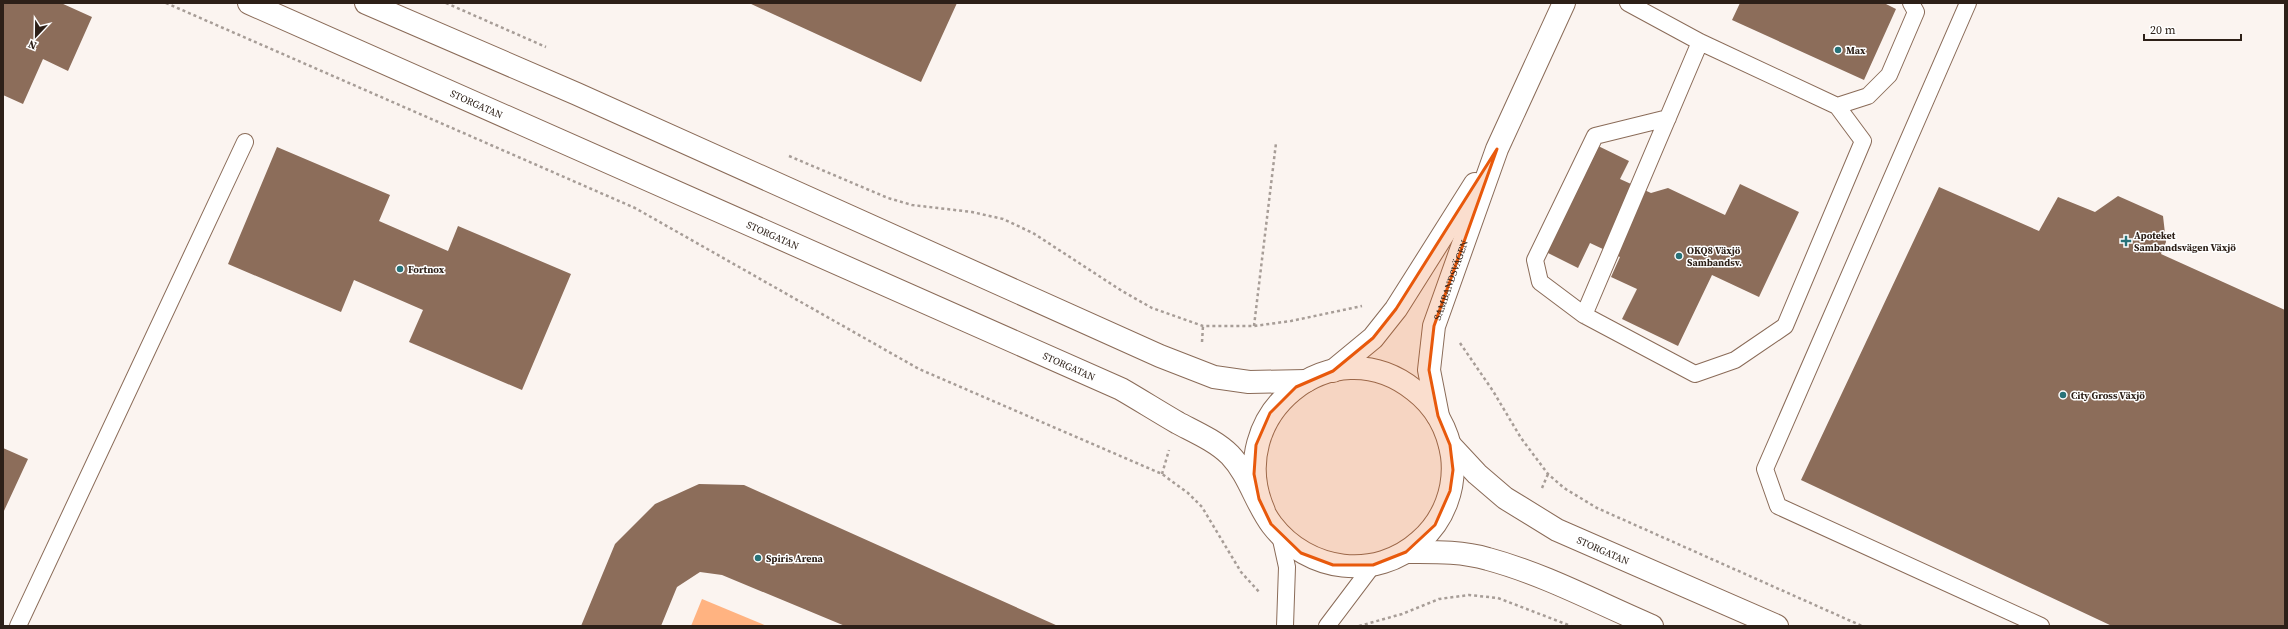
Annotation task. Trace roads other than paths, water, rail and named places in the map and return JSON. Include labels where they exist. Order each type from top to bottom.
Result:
[{"type":"main road","name":"STORGATAN","points":[[249,3],[1121,389],[1206,437],[1230,455],[1264,511],[1280,535],[1302,553],[1321,562],[1346,567],[1373,565],[1390,560],[1406,552],[1429,532],[1445,507],[1450,491],[1453,470],[1450,445],[1438,416],[1422,396],[1393,377],[1366,369],[1333,371],[1306,380],[1291,390],[1276,406],[1259,436],[1255,452],[1254,474],[1259,499],[1264,511]]},
{"type":"main road","name":"STORGATAN","points":[[366,3],[577,94],[1160,356],[1214,376],[1249,382],[1306,380]]},
{"type":"main road","name":"SAMBANDSVÄGEN","points":[[1438,416],[1429,370],[1434,326],[1497,149],[1564,3]]},
{"type":"main road","name":"SAMBANDSVÄGEN","points":[[1333,371],[1374,338],[1396,309],[1497,149]]},
{"type":"main road","name":"STORGATAN","points":[[1450,445],[1477,474],[1505,498],[1557,530],[1777,626]]},
{"type":"main road","name":"STORGATAN","points":[[1406,552],[1447,552],[1487,558],[1528,572],[1652,626]]},
{"type":"lane","points":[[1628,3],[1700,42],[1837,106],[1863,141],[1785,326],[1735,360],[1695,374],[1584,315],[1540,282],[1535,260],[1595,136],[1668,118]]},
{"type":"lane","points":[[1837,106],[1868,96],[1889,75],[1916,12],[1911,3]]},
{"type":"lane","points":[[1968,3],[1765,469],[1778,506],[2041,626]]},
{"type":"lane","points":[[1584,315],[1700,42]]},
{"type":"lane","points":[[18,626],[245,142]]},
{"type":"lane","points":[[1280,535],[1287,567],[1285,626]]},
{"type":"lane","points":[[1328,626],[1373,565]]},
{"type":"place","name":"Max","points":[[1838,50]]},
{"type":"place","name":"Apoteket Sambandsvägen Växjö","points":[[2126,241]]},
{"type":"place","name":"OKQ8 Växjö Sambandsv.","points":[[1679,256]]},
{"type":"place","name":"Fortnox","points":[[400,269]]},
{"type":"place","name":"City Gross Växjö","points":[[2063,395]]},
{"type":"place","name":"Spiris Arena","points":[[758,558]]}]
